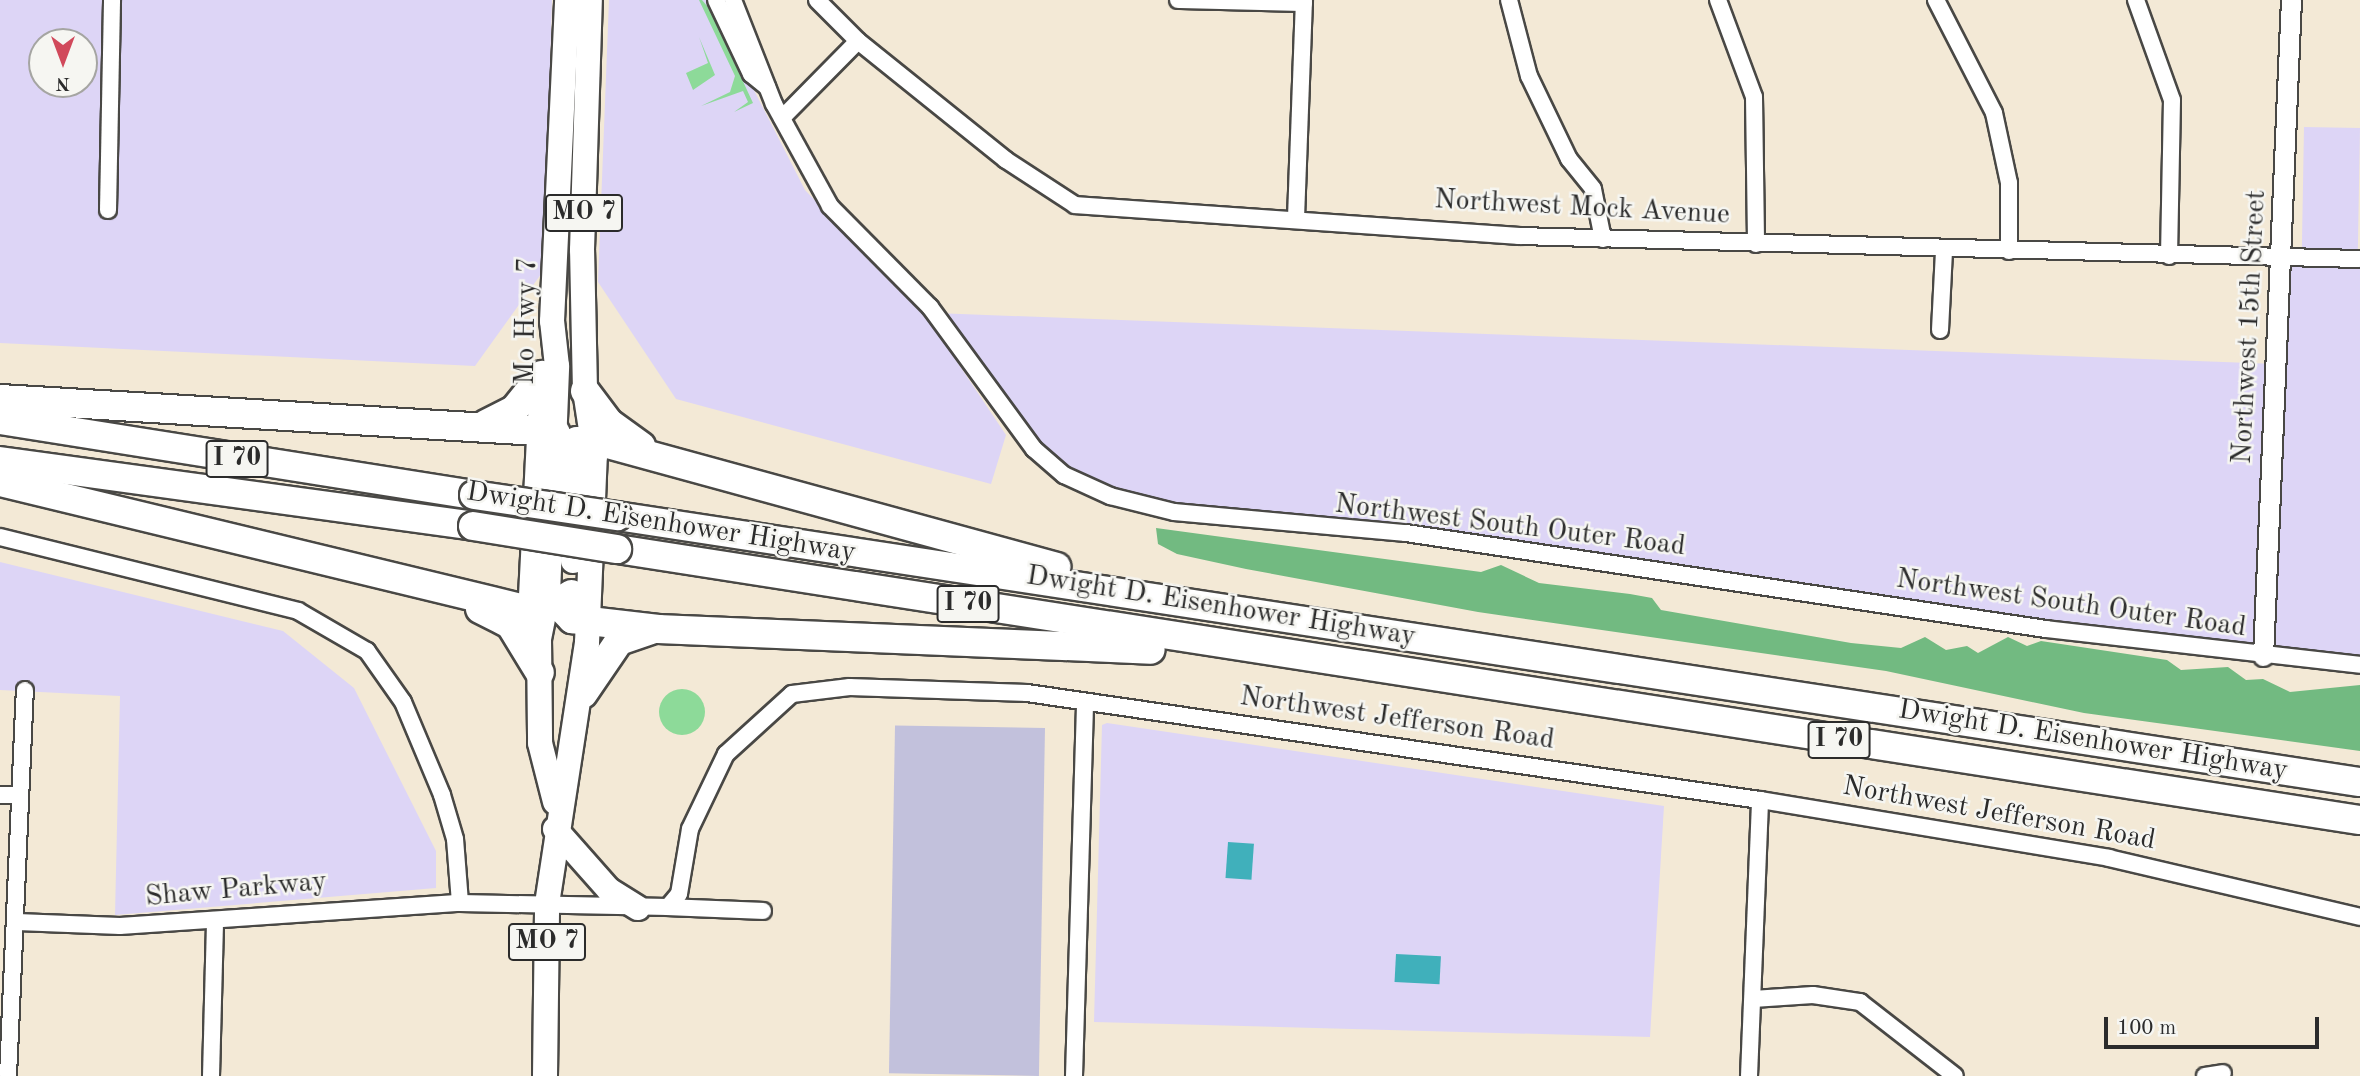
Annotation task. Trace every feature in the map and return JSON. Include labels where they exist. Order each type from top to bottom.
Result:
[{"type":"highway","points":[[486,424],[514,410],[542,375]]},
{"type":"highway","points":[[585,391],[608,422],[658,457]]},
{"type":"highway","points":[[0,400],[486,424],[565,444],[658,457],[1149,595]]},
{"type":"highway","name":"Dwight D. Eisenhower Highway","points":[[0,420],[474,495],[1149,595],[2360,782]]},
{"type":"highway","name":"Dwight D. Eisenhower Highway","points":[[0,461],[473,526],[1318,660],[2360,820]]},
{"type":"highway","points":[[0,482],[467,595],[559,608],[658,629],[1318,660]]},
{"type":"highway","points":[[467,595],[471,605],[510,624],[540,673]]},
{"type":"highway","points":[[583,694],[619,641],[658,629]]},
{"type":"main road","name":"Mo Hwy 7","points":[[565,444],[552,321],[567,0]]},
{"type":"main road","name":"Mo Hwy 7","points":[[585,391],[582,250],[590,0]]},
{"type":"main road","name":"MO 7","points":[[545,1076],[547,904],[556,820],[569,744],[583,694],[559,608],[565,444],[542,375],[552,321]]},
{"type":"main road","name":"MO 7","points":[[569,744],[559,608],[565,444],[585,391]]},
{"type":"main road","name":"MO 7","points":[[556,820],[540,743],[539,639],[559,608]]},
{"type":"main road","points":[[556,820],[609,890],[638,908]]},
{"type":"street","points":[[108,210],[112,0]]},
{"type":"street","name":"Northwest South Outer Road","points":[[716,0],[751,74],[767,87]]},
{"type":"street","name":"Northwest South Outer Road","points":[[733,0],[767,87],[830,206],[930,307],[1034,449],[1064,475],[1110,496],[1158,510],[1406,533],[2263,656],[2360,666]]},
{"type":"street","name":"Northwest Mock Avenue","points":[[817,0],[858,41],[1006,160],[1075,205],[1603,239],[2281,261],[2360,259]]},
{"type":"street","points":[[1178,0],[1304,1],[1296,218]]},
{"type":"street","points":[[1509,0],[1529,76],[1569,159],[1593,189],[1603,239]]},
{"type":"street","points":[[1718,0],[1754,97],[1756,244]]},
{"type":"street","points":[[1936,0],[1998,126],[2009,183],[2009,251]]},
{"type":"street","points":[[2136,0],[2172,100],[2169,256]]},
{"type":"street","name":"Northwest 15th Street","points":[[2263,656],[2291,0]]},
{"type":"street","points":[[782,118],[858,41]]},
{"type":"street","points":[[1940,330],[1944,251]]},
{"type":"street","points":[[0,537],[298,611],[367,651],[403,702],[442,795],[455,839],[460,903]]},
{"type":"street","name":"Northwest Jefferson Road","points":[[668,907],[679,894],[690,828],[706,787],[745,732],[792,694],[849,687],[1027,693],[1760,800],[2109,858],[2360,917]]},
{"type":"street","points":[[8,1076],[17,922],[25,690]]},
{"type":"street","points":[[1074,1076],[1085,703]]},
{"type":"street","points":[[0,794],[20,795]]},
{"type":"street","points":[[1749,1076],[1760,800]]},
{"type":"street","name":"Shaw Parkway","points":[[17,922],[215,920],[460,903],[547,904]]},
{"type":"street","points":[[547,904],[763,911]]},
{"type":"street","points":[[211,1076],[215,920]]},
{"type":"street","points":[[1752,999],[1813,995],[1860,1002],[1955,1076]]},
{"type":"street","points":[[2205,1076],[2223,1073]]},
{"type":"shaded area","points":[[0,0],[552,0],[544,270],[475,366],[0,343]]},
{"type":"shaded area","points":[[609,0],[708,0],[805,190],[927,317],[1006,435],[991,484],[676,399],[598,282]]},
{"type":"shaded area","points":[[2304,127],[2360,128],[2358,250],[2302,249]]},
{"type":"shaded area","points":[[2360,259],[2360,665],[1159,510],[1064,475],[935,313],[2276,364],[2281,261]]},
{"type":"shaded area","points":[[0,562],[283,631],[354,688],[436,851],[436,888],[115,915],[120,696],[0,690]]},
{"type":"shaded area","points":[[1107,723],[1664,806],[1650,1037],[1094,1022],[1102,725]]},
{"type":"shaded area","points":[[895,725],[1045,728],[1039,1076],[889,1073]]},
{"type":"green space","points":[[699,0],[707,6],[714,19],[753,103],[734,112],[748,102],[743,91],[701,106],[730,92],[735,76]]},
{"type":"green space","points":[[699,37],[715,75],[693,90],[686,73],[708,63]]},
{"type":"green space","points":[[1156,528],[1481,572],[1501,565],[1539,583],[1652,598],[1661,610],[1851,643],[1901,648],[1925,637],[1946,650],[1967,646],[1978,653],[2008,637],[2027,646],[2041,641],[2167,660],[2181,670],[2228,667],[2246,680],[2263,679],[2290,692],[2360,685],[2360,751],[2084,713],[1886,671],[1478,612],[1177,554],[1158,544]]},
{"type":"green space","points":[[682,689],[699,695],[705,712],[699,729],[682,735],[665,729],[659,712],[665,695]]},
{"type":"water","points":[[1228,842],[1254,844],[1251,880],[1225,878]]},
{"type":"water","points":[[1396,954],[1441,956],[1439,984],[1395,982]]}]
